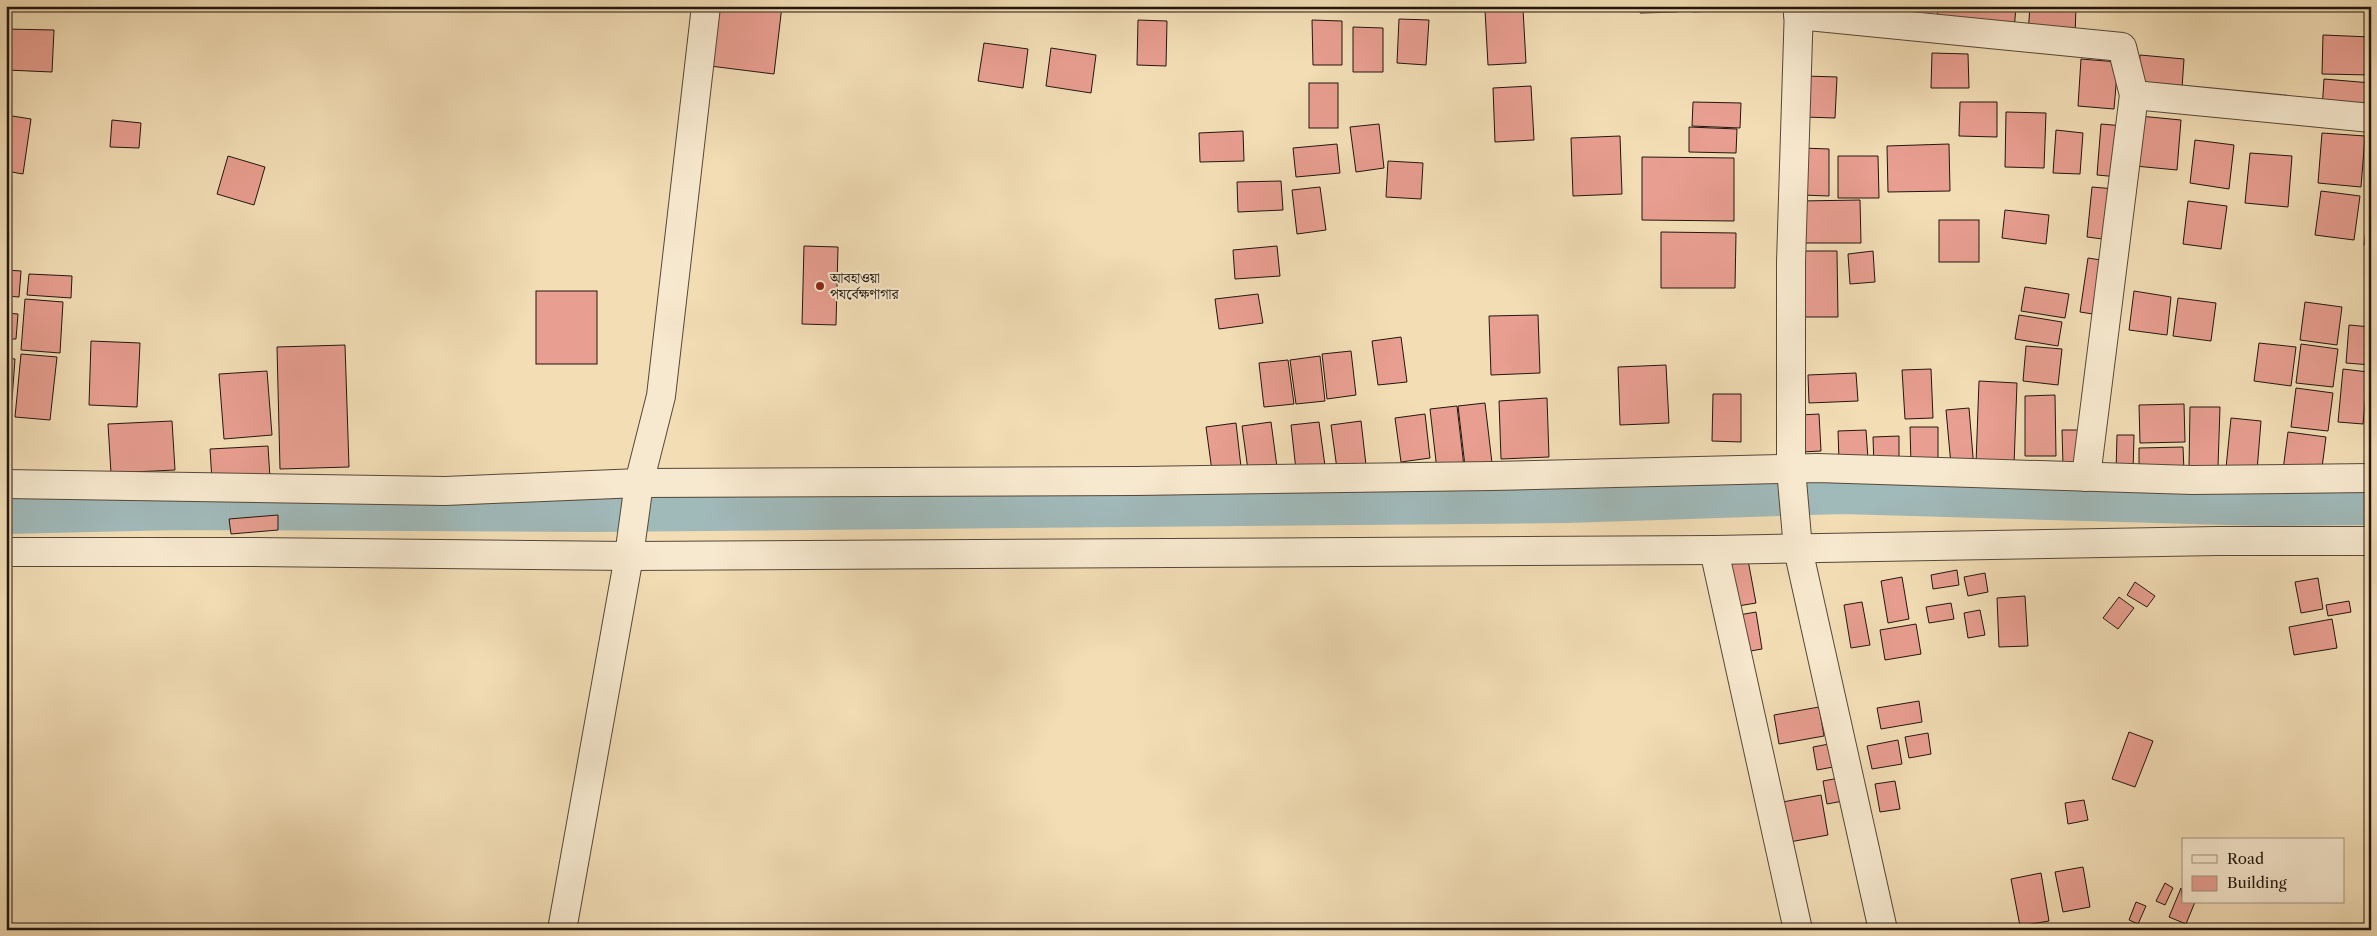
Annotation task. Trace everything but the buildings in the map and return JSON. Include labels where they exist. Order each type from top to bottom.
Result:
[{"type":"street","points":[[562,930],[629,556],[639,483],[661,396],[706,6]]},
{"type":"street","points":[[1883,930],[1798,549],[1791,469],[1791,262],[1799,10],[2122,47],[2134,95],[2086,477]]},
{"type":"street","points":[[2134,95],[2371,118]]},
{"type":"street","points":[[6,484],[445,491],[639,483],[1136,481],[1492,476],[1791,469],[2192,480],[2371,478]]},
{"type":"street","points":[[6,552],[250,552],[629,556],[1714,550],[2208,541],[2371,541]]},
{"type":"street","points":[[1714,550],[1798,930]]},
{"type":"waterway","points":[[6,516],[178,512],[593,514],[1567,505],[1842,496],[2263,508],[2371,507]]},
{"type":"place","name":"আবহাওয়া পযর্বেক্ষণাগার","points":[[820,286]]}]
